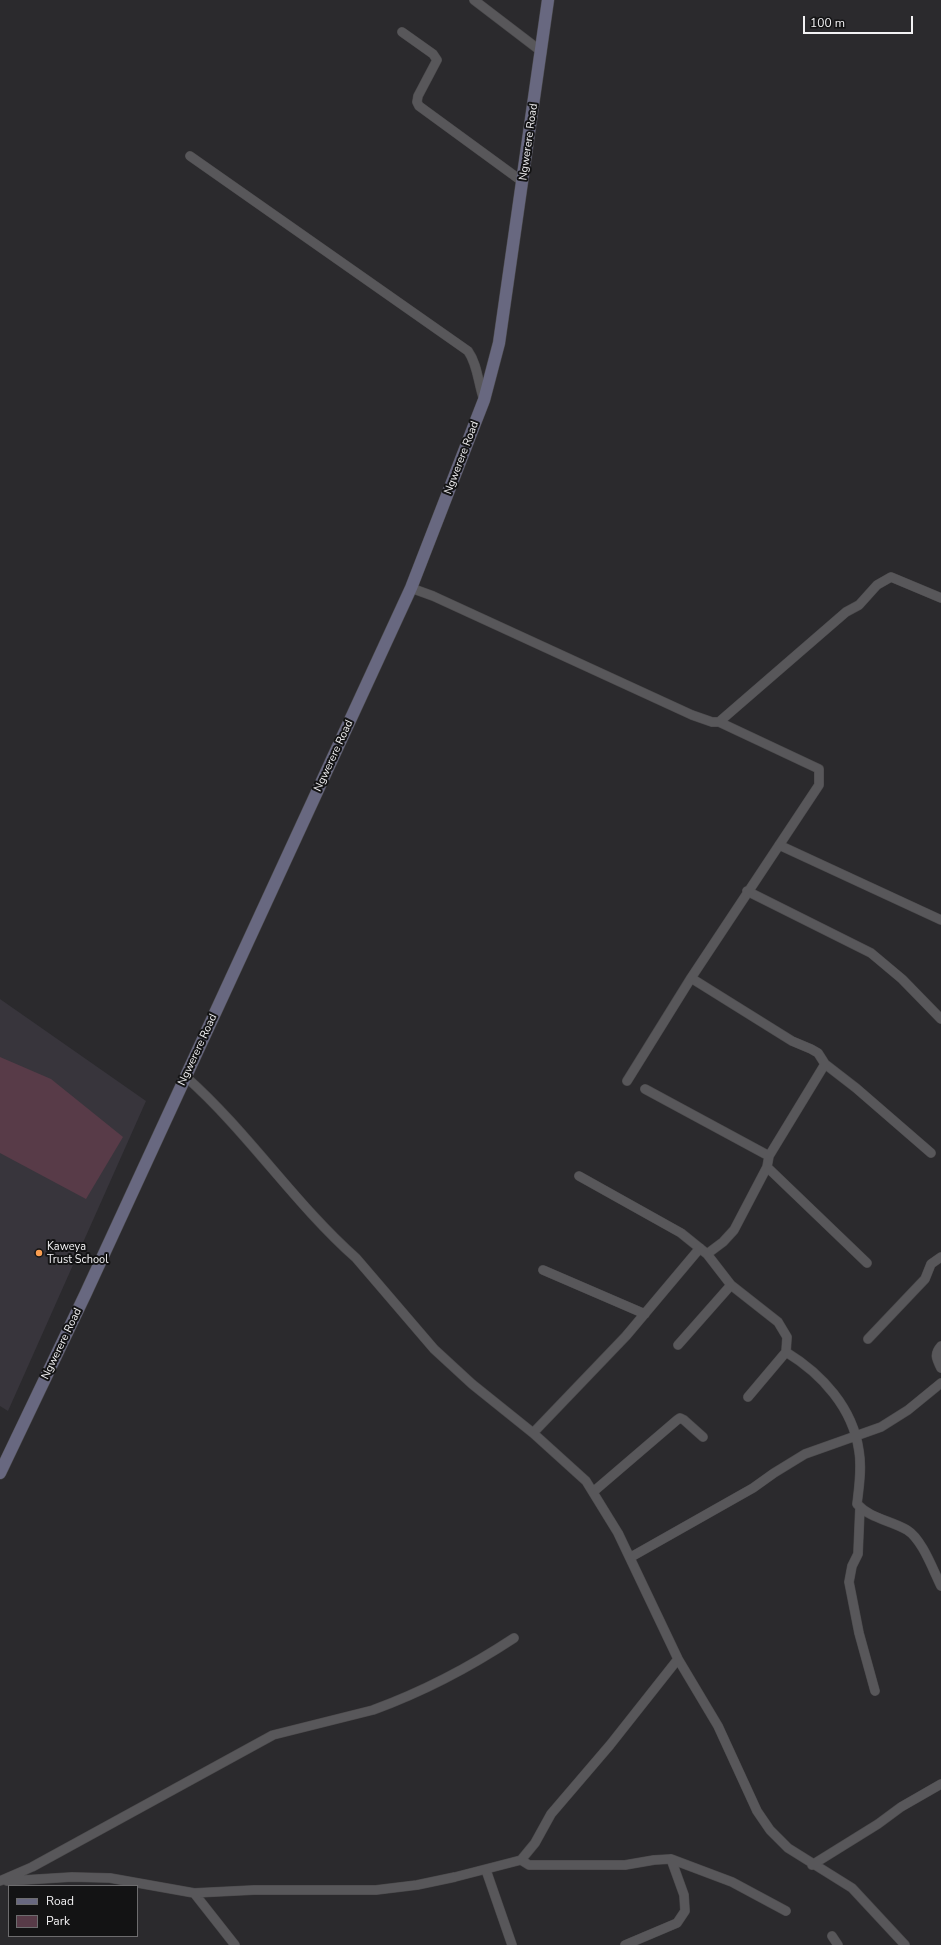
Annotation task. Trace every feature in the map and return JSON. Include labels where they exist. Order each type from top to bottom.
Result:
[{"type":"main road","name":"Ngwerere Road","points":[[0,1473],[85,1295],[411,588],[484,400],[500,343],[542,52],[548,0]]},
{"type":"street","points":[[474,0],[542,52]]},
{"type":"street","points":[[402,32],[433,54],[437,60],[418,96],[417,102],[419,106],[523,182]]},
{"type":"street","points":[[190,156],[468,351],[474,359],[479,386],[484,400]]},
{"type":"street","points":[[719,722],[846,612],[859,605],[877,585],[891,577],[941,598]]},
{"type":"street","points":[[411,588],[434,596],[470,612],[692,715],[712,722],[719,722],[818,769],[819,785],[747,891],[627,1081]]},
{"type":"street","points":[[779,845],[941,920]]},
{"type":"street","points":[[747,891],[871,953],[902,979],[941,1019]]},
{"type":"street","points":[[691,978],[792,1040],[818,1053],[825,1064],[856,1088],[931,1153]]},
{"type":"street","points":[[533,1433],[582,1384],[644,1314],[703,1251],[723,1242],[734,1230],[767,1166],[769,1156],[825,1064]]},
{"type":"street","points":[[186,1077],[263,1158],[341,1245],[356,1258],[434,1349],[472,1384],[533,1433],[586,1481],[631,1557],[678,1659],[718,1726],[757,1811],[770,1830],[788,1848],[812,1865],[852,1888],[905,1945]]},
{"type":"street","points":[[645,1089],[769,1156]]},
{"type":"street","points":[[767,1166],[866,1263]]},
{"type":"street","points":[[579,1176],[681,1233],[703,1251],[731,1285],[778,1322],[786,1337],[786,1352],[748,1397]]},
{"type":"street","points":[[868,1339],[925,1279],[931,1264],[941,1258]]},
{"type":"street","points":[[543,1270],[644,1314]]},
{"type":"street","points":[[678,1345],[731,1285]]},
{"type":"street","points":[[941,1346],[935,1352],[935,1356],[941,1368]]},
{"type":"street","points":[[786,1352],[808,1367],[834,1394],[846,1412],[859,1451],[857,1504],[873,1516],[906,1529],[914,1536],[941,1586]]},
{"type":"street","points":[[631,1557],[754,1488],[774,1472],[799,1458],[855,1436],[868,1433],[886,1424],[908,1410],[941,1384]]},
{"type":"street","points":[[593,1492],[680,1418],[703,1437]]},
{"type":"street","points":[[860,1507],[858,1554],[852,1566],[849,1582],[859,1633],[875,1691]]},
{"type":"street","points":[[0,1881],[32,1867],[273,1734],[373,1710],[456,1674],[514,1638]]},
{"type":"street","points":[[0,1881],[72,1877],[110,1878],[194,1893],[254,1890],[376,1890],[417,1885],[486,1870],[522,1860],[535,1844],[551,1814],[610,1746],[678,1659]]},
{"type":"street","points":[[812,1865],[878,1824],[901,1807],[941,1784]]},
{"type":"street","points":[[522,1860],[529,1865],[614,1866],[671,1860],[732,1882],[786,1911]]},
{"type":"street","points":[[624,1945],[676,1923],[685,1911],[684,1895],[671,1860]]},
{"type":"street","points":[[486,1870],[512,1945]]},
{"type":"street","points":[[194,1893],[235,1945]]},
{"type":"street","points":[[891,1945],[894,1942],[894,1934]]},
{"type":"street","points":[[832,1936],[838,1945]]},
{"type":"shaded area","name":"Kaweya Trust School","points":[[0,999],[146,1101],[8,1411],[0,1406]]},
{"type":"green space","points":[[0,1057],[51,1079],[123,1137],[86,1199],[0,1153]]},
{"type":"place","name":"Kaweya Trust School","points":[[39,1253]]}]
